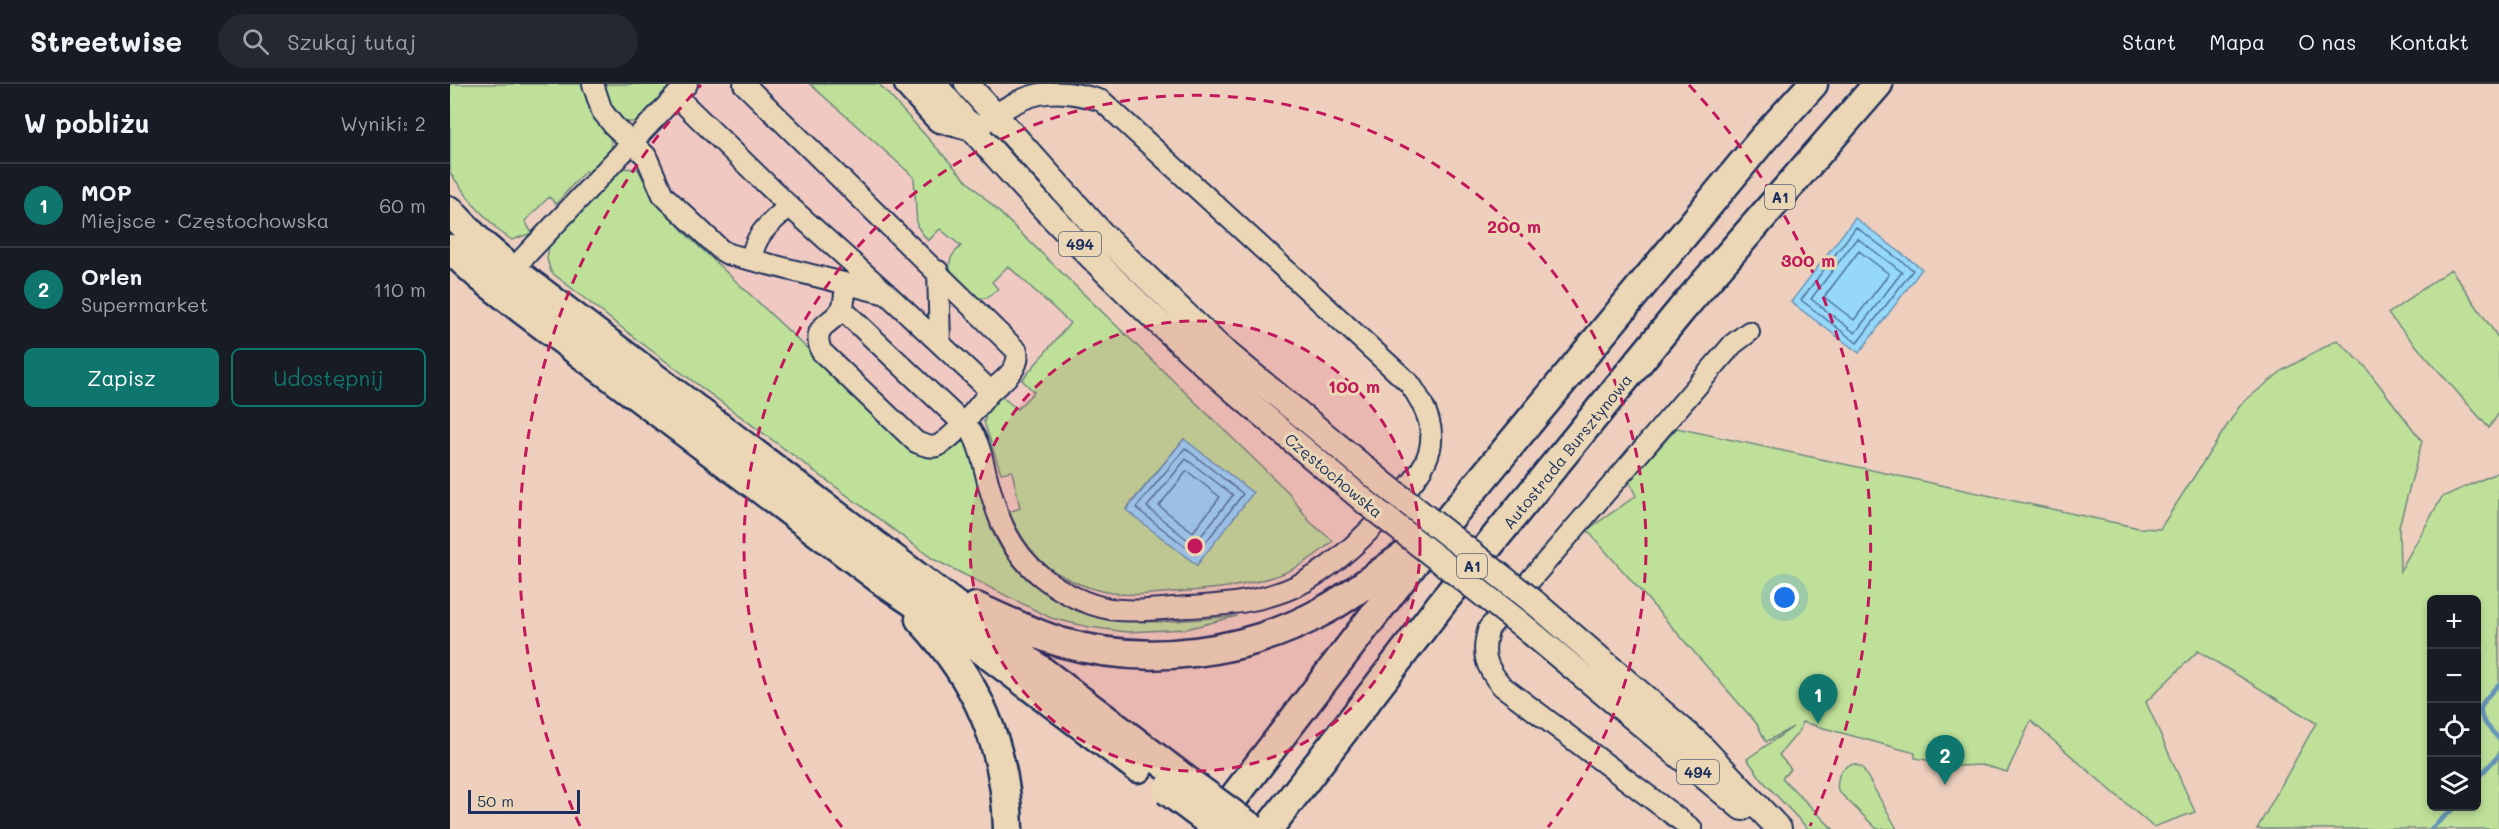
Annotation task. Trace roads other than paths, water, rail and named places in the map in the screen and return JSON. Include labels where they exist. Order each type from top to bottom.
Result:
[{"type":"highway","points":[[909,84],[940,118],[979,124]]},
{"type":"highway","points":[[1210,829],[1434,537],[1762,140],[1813,84]]},
{"type":"highway","name":"Autostrada Bursztynowa","points":[[1268,829],[1444,599],[1682,309],[1878,84]]},
{"type":"highway","points":[[450,211],[481,244],[512,270],[926,584],[1173,782],[1219,829]]},
{"type":"highway","points":[[450,249],[523,310],[888,585],[1173,782],[1253,829]]},
{"type":"highway","points":[[926,584],[1002,619],[1061,642],[1135,654],[1170,654],[1234,646],[1297,625],[1352,594],[1388,565],[1434,537]]},
{"type":"highway","points":[[888,585],[936,637],[967,680],[986,714],[1003,775],[1008,829]]},
{"type":"main road","name":"Częstochowska","points":[[934,84],[1102,235],[1218,346],[1385,485],[1534,602],[1699,744],[1779,829]]},
{"type":"main road","name":"Częstochowska","points":[[967,84],[979,124],[1107,273],[1190,352],[1368,504],[1517,621],[1767,829]]},
{"type":"lane","points":[[593,84],[602,111],[646,156],[663,195],[721,250],[887,294]]},
{"type":"lane","points":[[744,84],[938,271],[1017,351],[1019,359],[1015,369],[940,445],[932,447],[916,442],[824,355],[819,345],[819,331],[842,309],[846,284]]},
{"type":"lane","points":[[842,309],[975,437],[1000,521],[1011,543],[1026,563],[1048,581],[1090,604],[1130,611],[1250,602],[1304,582],[1344,556],[1365,536],[1418,476],[1427,460],[1431,443],[1431,428],[1425,405],[1410,384],[1102,101],[1085,91],[1072,87],[1043,87],[1028,92],[979,124]]},
{"type":"lane","points":[[512,270],[682,90],[789,206],[940,343],[990,392]]},
{"type":"lane","points":[[751,259],[754,243],[760,232],[789,206]]},
{"type":"lane","points":[[938,271],[940,343]]},
{"type":"lane","points":[[1692,829],[1502,686],[1486,665],[1485,641],[1489,628],[1568,535],[1733,344],[1749,332]]},
{"type":"water","points":[[1855,218],[1922,269],[1859,353],[1791,302]]},
{"type":"water","points":[[1184,439],[1253,493],[1197,565],[1126,510]]},
{"type":"waterway","points":[[2499,684],[2485,700],[2481,712],[2485,723],[2499,739]]},
{"type":"waterway","points":[[2481,775],[2499,755]]},
{"type":"waterway","points":[[2431,829],[2451,811]]},
{"type":"place","name":"MOP","points":[[1818,724]]},
{"type":"place","name":"Orlen","points":[[1945,785]]}]
